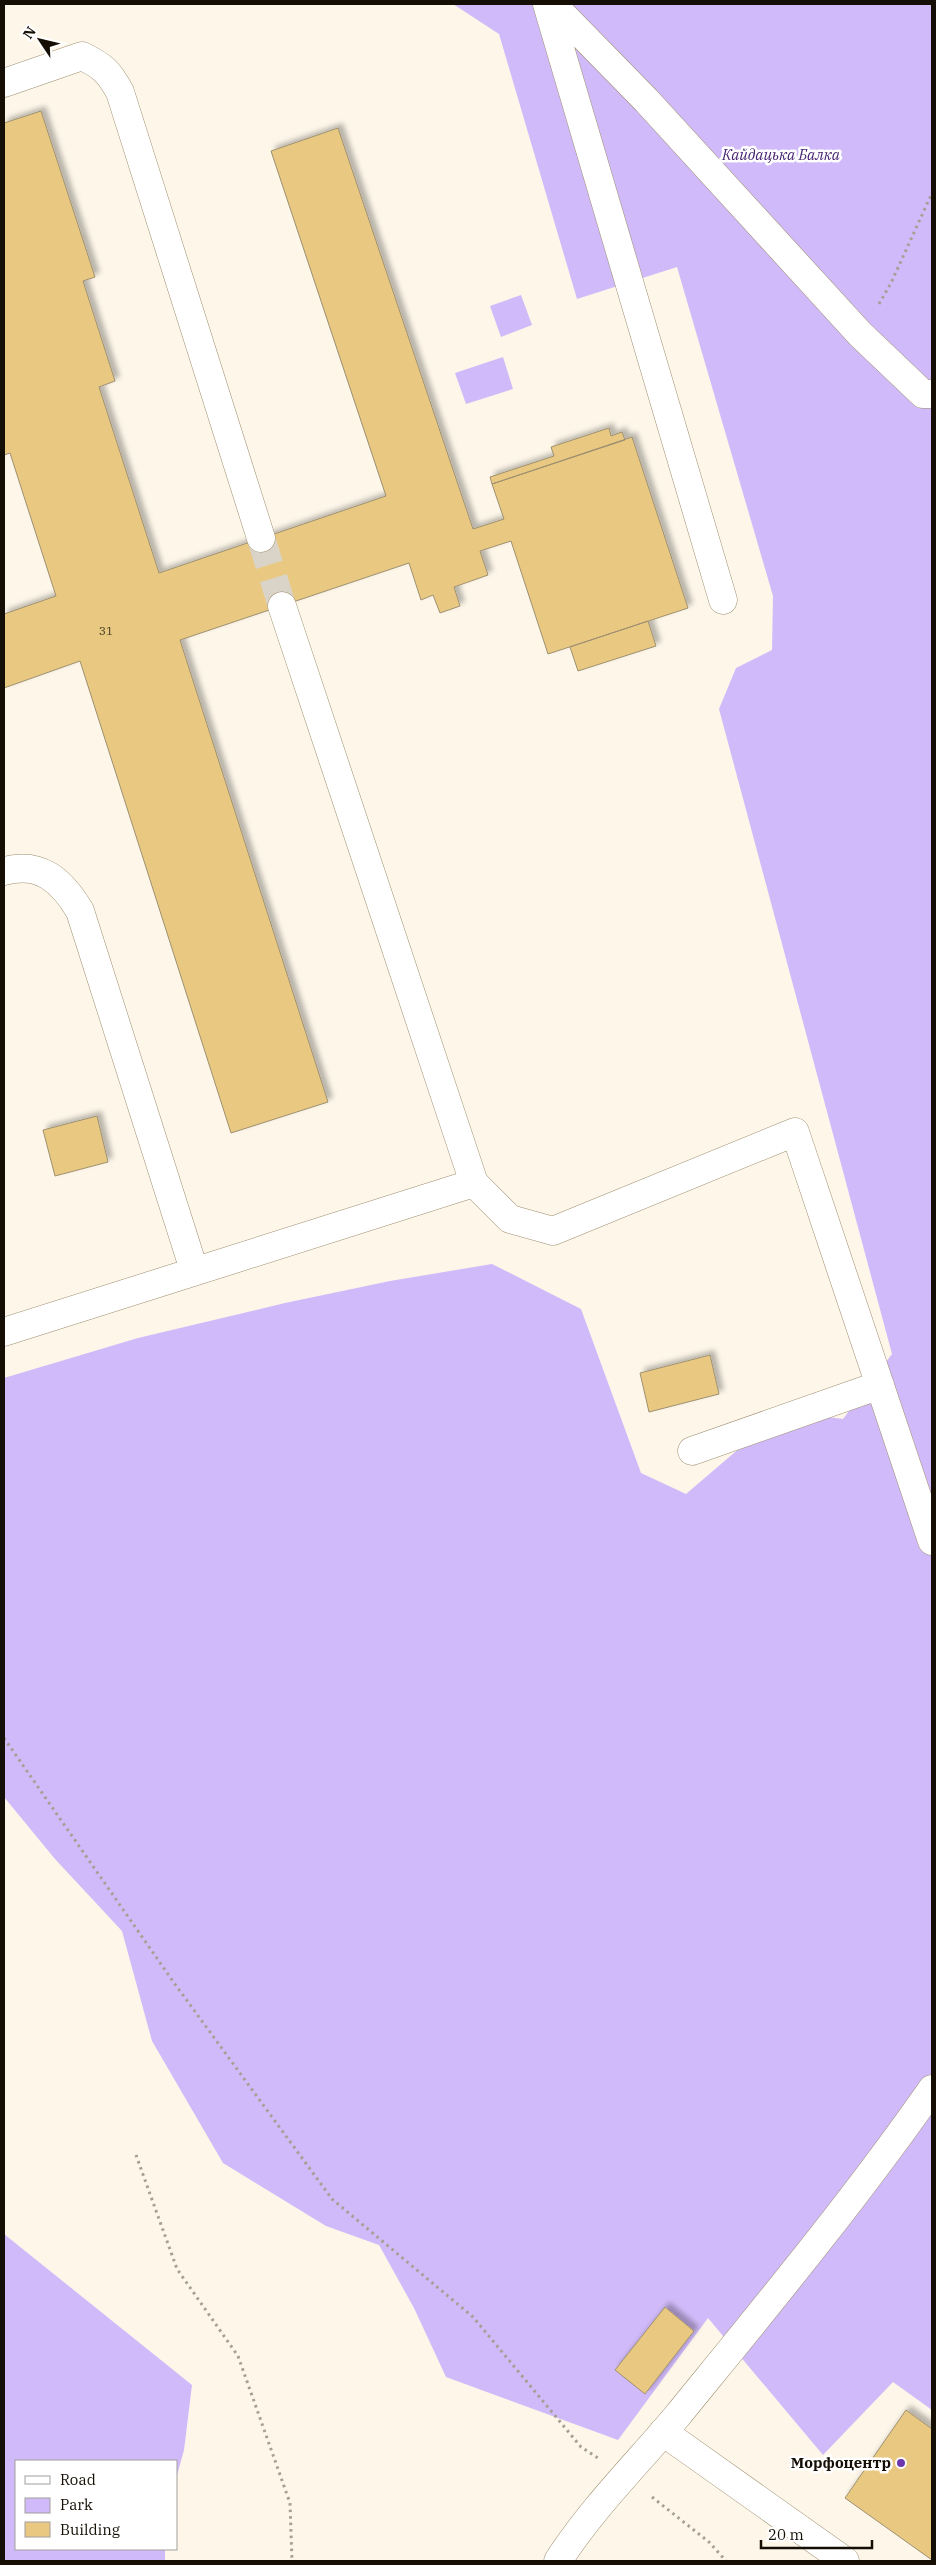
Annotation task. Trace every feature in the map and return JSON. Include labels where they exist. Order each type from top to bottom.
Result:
[{"type":"street","points":[[548,4],[723,600]]},
{"type":"street","points":[[552,4],[646,100],[860,334],[923,394],[932,394]]},
{"type":"street","points":[[4,84],[82,56],[102,65],[112,77],[120,92],[261,538]]},
{"type":"street","points":[[282,606],[474,1183],[510,1219],[553,1231],[795,1132],[932,1541]]},
{"type":"street","points":[[4,871],[32,868],[53,877],[69,893],[80,911],[194,1270]]},
{"type":"street","points":[[4,1332],[194,1270],[474,1183]]},
{"type":"street","points":[[692,1450],[880,1385]]},
{"type":"street","points":[[558,2561],[579,2528],[663,2432],[781,2288],[897,2139],[932,2089]]},
{"type":"street","points":[[663,2432],[845,2561]]},
{"type":"path","points":[[860,334],[891,283],[932,193]]},
{"type":"path","points":[[4,1738],[172,1980],[332,2199],[473,2317],[581,2446],[624,2475],[710,2542],[726,2561]]},
{"type":"path","points":[[136,2155],[177,2269],[238,2356],[290,2503],[292,2561]]},
{"type":"green space","name":"Кайдацька Балка","points":[[453,4],[932,4],[932,2410],[893,2382],[823,2455],[708,2318],[618,2440],[446,2377],[414,2308],[379,2245],[326,2226],[223,2163],[152,2041],[122,1931],[55,1859],[4,1797],[4,1378],[138,1338],[285,1303],[390,1281],[492,1264],[581,1309],[641,1473],[686,1494],[783,1411],[843,1419],[892,1354],[719,709],[736,668],[772,650],[773,596],[677,267],[577,299],[499,34]]},
{"type":"green space","points":[[521,295],[532,325],[501,337],[490,306]]},
{"type":"green space","points":[[503,357],[513,389],[466,404],[455,373]]},
{"type":"green space","points":[[4,2234],[192,2385],[184,2450],[178,2472],[178,2460],[15,2460],[15,2550],[165,2550],[165,2561],[4,2561]]},
{"type":"building","points":[[41,111],[95,277],[83,281],[115,381],[99,387],[159,573],[386,496],[271,151],[338,128],[473,529],[504,519],[492,484],[632,437],[688,608],[548,654],[511,541],[480,551],[488,575],[454,587],[460,606],[440,613],[433,595],[421,600],[409,563],[180,640],[328,1102],[231,1133],[80,661],[4,688],[4,614],[56,596],[10,453],[4,455],[4,123]]},
{"type":"building","points":[[609,428],[611,436],[622,432],[625,440],[492,484],[490,477],[554,456],[551,447]]},
{"type":"building","points":[[648,621],[656,646],[578,671],[570,647]]},
{"type":"building","points":[[97,1116],[108,1162],[55,1176],[43,1130]]},
{"type":"building","points":[[710,1355],[719,1394],[649,1412],[640,1373]]},
{"type":"building","points":[[665,2307],[694,2331],[645,2394],[615,2370]]},
{"type":"building","name":"Морфоцентр","points":[[906,2410],[932,2429],[932,2560],[845,2498]]},
{"type":"tunnel","points":[[261,538],[282,606]]},
{"type":"place","name":"Морфоцентр","points":[[901,2463]]}]
